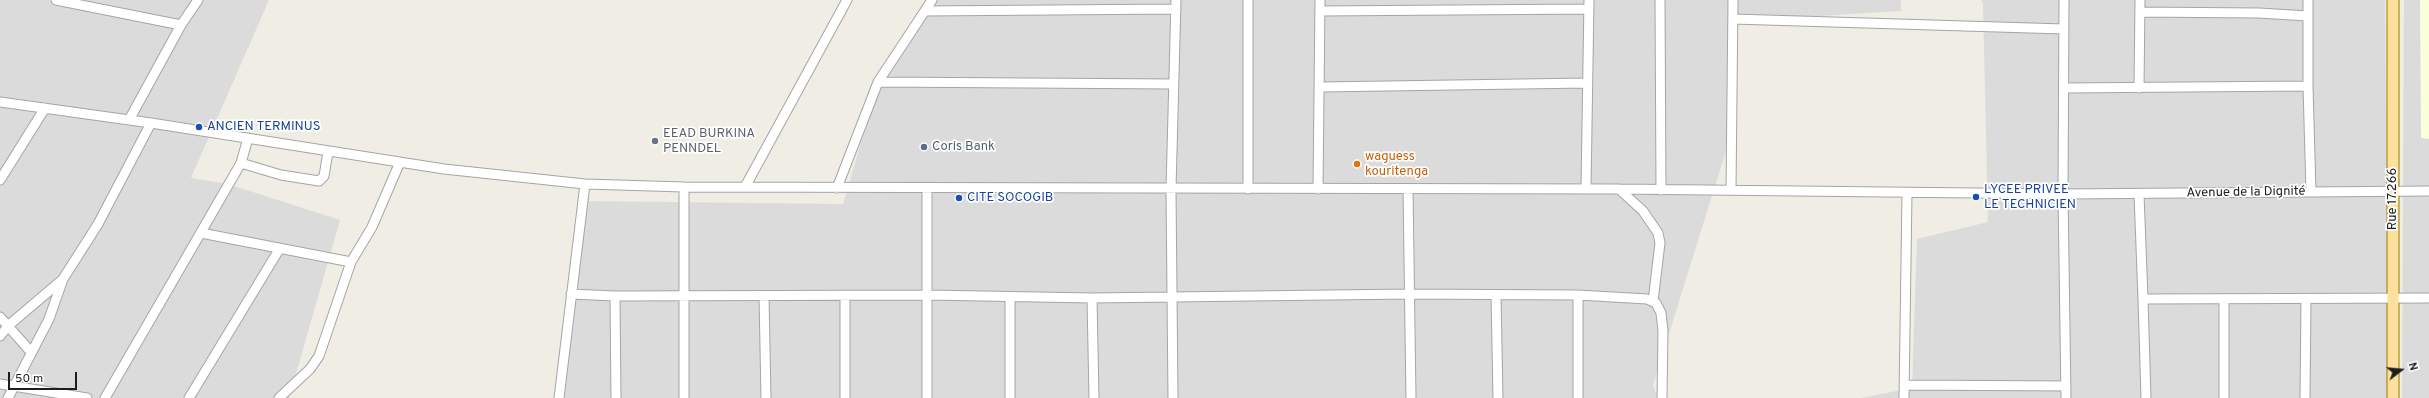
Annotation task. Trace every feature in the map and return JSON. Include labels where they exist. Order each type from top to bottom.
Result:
[{"type":"main road","name":"Rue 17.266","points":[[2393,0],[2393,398]]},
{"type":"street","points":[[56,0],[181,26]]},
{"type":"street","points":[[129,120],[181,26],[198,0]]},
{"type":"street","points":[[745,187],[847,0]]},
{"type":"street","points":[[837,188],[878,82],[932,0]]},
{"type":"street","points":[[1248,0],[1248,189]]},
{"type":"street","points":[[1318,189],[1320,0]]},
{"type":"street","points":[[1660,0],[1661,190]]},
{"type":"street","points":[[1731,190],[1733,0]]},
{"type":"street","points":[[2064,0],[2063,194],[2066,398]]},
{"type":"street","points":[[2139,88],[2140,0]]},
{"type":"street","points":[[2308,0],[2308,86],[2311,192]]},
{"type":"street","points":[[925,11],[1176,5],[1171,189],[1173,398]]},
{"type":"street","points":[[1320,11],[1588,5],[1586,189]]},
{"type":"street","points":[[2140,12],[2259,13],[2308,16]]},
{"type":"street","points":[[1733,19],[2064,29]]},
{"type":"street","points":[[878,82],[1174,84]]},
{"type":"street","points":[[1320,87],[1587,83]]},
{"type":"street","points":[[2064,88],[2308,86]]},
{"type":"street","name":"Avenue de la Dignité","points":[[0,102],[151,123],[328,152],[530,180],[585,184],[684,187],[1586,189],[2063,194],[2429,191]]},
{"type":"street","points":[[0,180],[45,108]]},
{"type":"street","points":[[8,398],[49,319],[64,279],[98,224],[151,123]]},
{"type":"street","points":[[105,398],[241,163],[248,138]]},
{"type":"street","points":[[241,163],[281,176],[319,181],[324,176],[328,152]]},
{"type":"street","points":[[279,398],[310,369],[319,356],[351,262],[372,227],[400,162]]},
{"type":"street","points":[[559,398],[585,184]]},
{"type":"street","points":[[684,187],[684,398]]},
{"type":"street","points":[[927,188],[927,398]]},
{"type":"street","points":[[1408,189],[1411,398]]},
{"type":"street","points":[[1619,190],[1643,211],[1658,233],[1660,244],[1654,301]]},
{"type":"street","points":[[1904,398],[1907,192]]},
{"type":"street","points":[[2139,194],[2146,398]]},
{"type":"street","points":[[201,233],[351,262]]},
{"type":"street","points":[[189,398],[280,248]]},
{"type":"street","points":[[0,336],[9,325],[64,279]]},
{"type":"street","points":[[571,294],[615,296],[928,295],[1092,298],[1409,294],[1578,295],[1654,301],[1660,308],[1663,331],[1662,398]]},
{"type":"street","points":[[1496,295],[1498,398]]},
{"type":"street","points":[[1578,295],[1578,398]]},
{"type":"street","points":[[615,296],[616,398]]},
{"type":"street","points":[[764,296],[766,398]]},
{"type":"street","points":[[845,296],[845,398]]},
{"type":"street","points":[[1010,297],[1010,398]]},
{"type":"street","points":[[1092,298],[1094,398]]},
{"type":"street","points":[[2143,299],[2224,300],[2429,298]]},
{"type":"street","points":[[2305,398],[2306,299]]},
{"type":"street","points":[[2224,300],[2224,398]]},
{"type":"street","points":[[0,317],[9,325],[31,352]]},
{"type":"street","points":[[0,384],[87,398]]},
{"type":"street","points":[[1904,385],[2066,386]]},
{"type":"shaded area","points":[[0,0],[269,0],[191,178],[228,184],[340,220],[289,398],[0,398]]},
{"type":"shaded area","points":[[934,0],[1901,0],[1901,11],[1734,21],[1730,138],[1653,385],[1658,398],[557,398],[580,201],[843,204],[879,81]]},
{"type":"shaded area","points":[[1981,0],[2385,0],[2389,398],[1861,398],[1912,388],[1917,239],[1988,222],[1983,4]]},
{"type":"shaded area","points":[[2404,0],[2429,0],[2429,398],[2402,398]]},
{"type":"shaded area","points":[[2420,0],[2429,0],[2429,139],[2421,138]]},
{"type":"place","name":"ANCIEN TERMINUS","points":[[199,127]]},
{"type":"place","name":"EEAD BURKINA PENNDEL","points":[[655,141]]},
{"type":"place","name":"Coris Bank","points":[[924,147]]},
{"type":"place","name":"waguess kouritenga","points":[[1357,164]]},
{"type":"place","name":"LYCEE PRIVEE LE TECHNICIEN","points":[[1976,197]]},
{"type":"place","name":"CITE SOCOGIB","points":[[959,198]]}]
